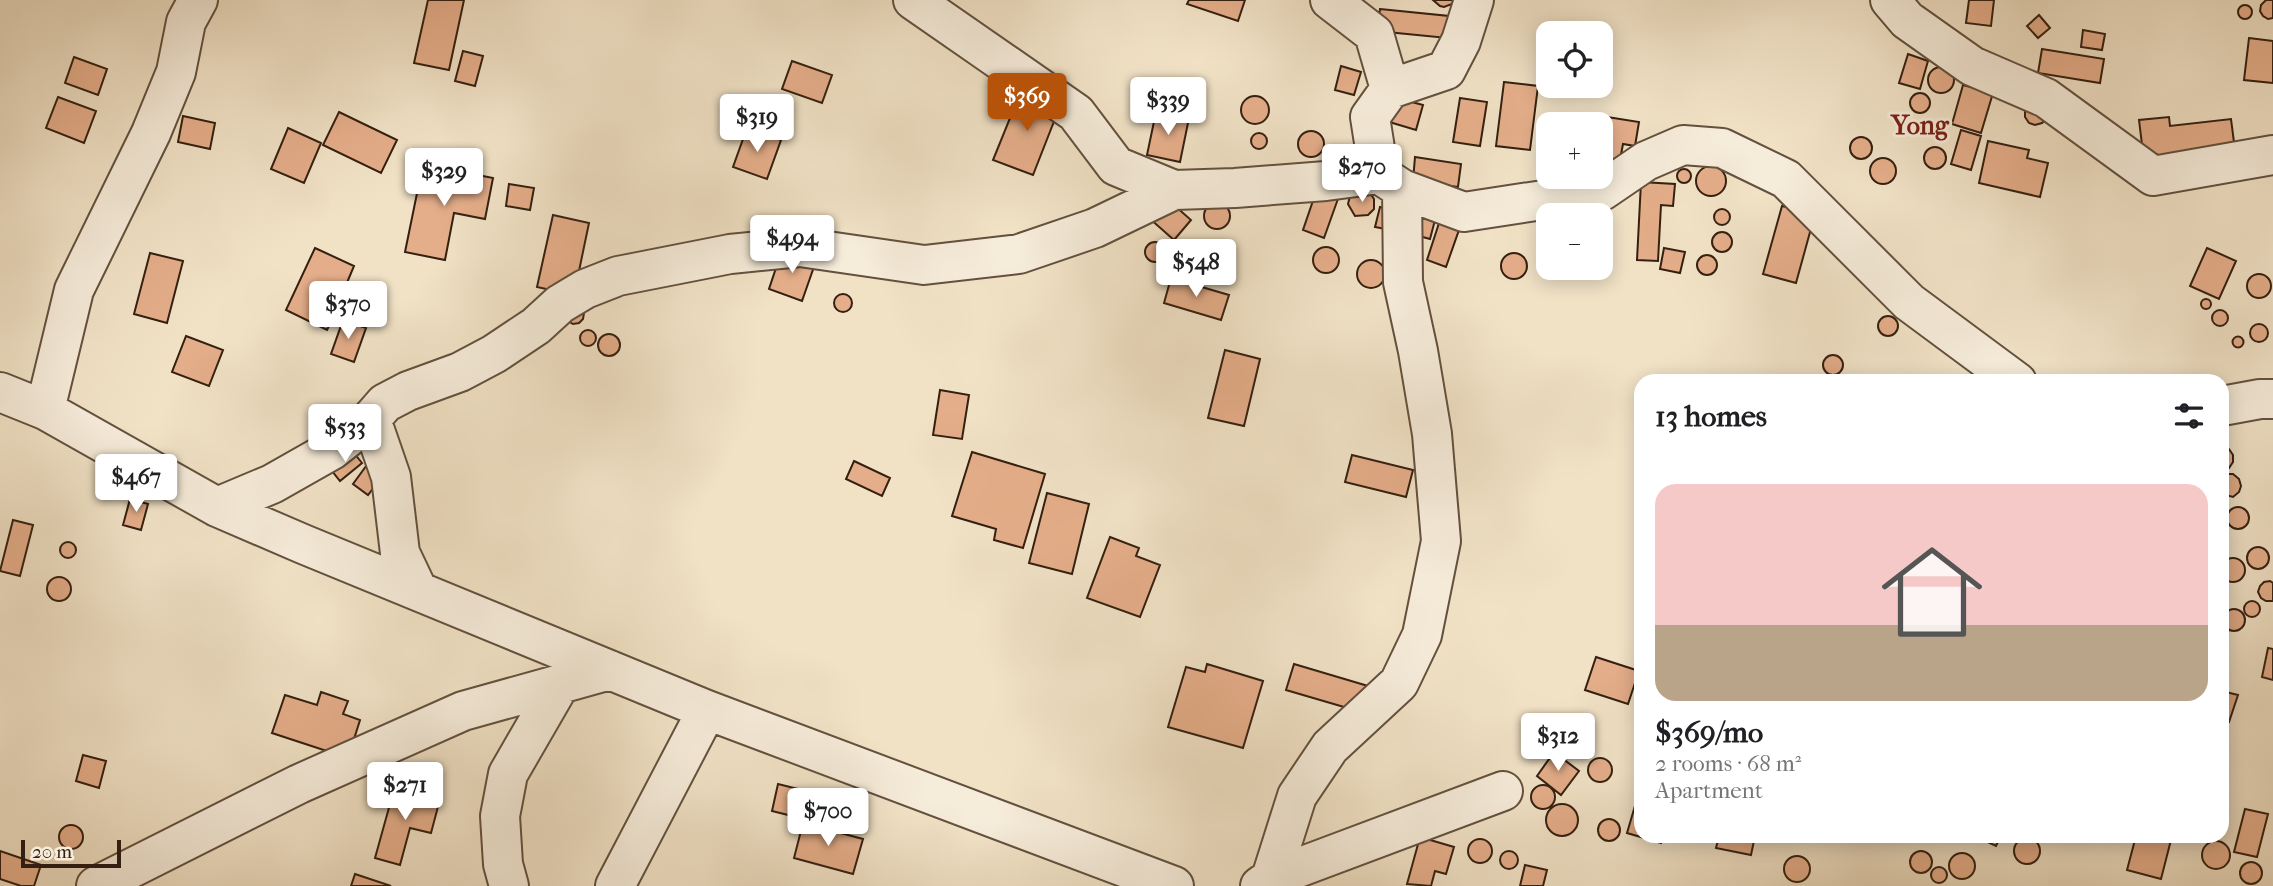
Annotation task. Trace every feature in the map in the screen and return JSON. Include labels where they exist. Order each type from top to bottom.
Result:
[{"type":"street","points":[[45,410],[74,290],[151,133],[176,72],[186,22],[198,0]]},
{"type":"street","points":[[913,0],[1076,113],[1116,166],[1174,190]]},
{"type":"street","points":[[1330,0],[1374,34],[1390,89]]},
{"type":"street","points":[[1265,882],[1297,796],[1330,747],[1399,683],[1422,635],[1441,541],[1432,433],[1403,282],[1391,182],[1370,117],[1390,89],[1446,70],[1461,41],[1474,0]]},
{"type":"street","points":[[1890,0],[1907,20],[1972,66],[2046,98],[2153,176],[2273,155]]},
{"type":"street","points":[[217,507],[272,484],[332,450],[385,404],[408,391],[460,372],[495,354],[536,326],[561,304],[585,289],[618,276],[730,254],[800,247],[924,265],[1019,254],[1095,228],[1174,190],[1326,181],[1391,182],[1464,212],[1601,191],[1646,161],[1683,145],[1721,148],[1786,180],[1909,302],[2006,374]]},
{"type":"street","points":[[0,392],[45,410],[217,507],[708,710],[1174,886]]},
{"type":"street","points":[[2229,406],[2260,399],[2273,400]]},
{"type":"street","points":[[370,419],[391,477],[400,553],[418,591]]},
{"type":"street","points":[[96,886],[299,784],[463,711],[610,670]]},
{"type":"street","points":[[509,886],[503,864],[500,816],[508,774],[560,684]]},
{"type":"street","points":[[615,886],[708,710]]},
{"type":"street","points":[[1265,882],[1503,791]]},
{"type":"building","points":[[428,0],[464,0],[449,70],[414,63]]},
{"type":"building","points":[[1189,0],[1245,0],[1238,21],[1187,4]]},
{"type":"building","points":[[1433,0],[1456,0],[1444,7]]},
{"type":"building","points":[[1969,0],[1994,0],[1991,26],[1966,23]]},
{"type":"building","points":[[2266,0],[2273,0],[2273,18],[2268,19],[2260,11]]},
{"type":"building","points":[[2242,5],[2248,5],[2252,12],[2248,19],[2242,19],[2238,15],[2238,9]]},
{"type":"building","points":[[1380,9],[1449,16],[1447,38],[1377,31]]},
{"type":"building","points":[[2039,15],[2050,28],[2038,38],[2027,26]]},
{"type":"building","points":[[2083,30],[2105,34],[2102,50],[2081,47]]},
{"type":"building","points":[[2249,38],[2273,41],[2273,83],[2244,80]]},
{"type":"building","points":[[2042,49],[2104,59],[2100,83],[2038,73]]},
{"type":"building","points":[[463,51],[483,56],[475,86],[455,81]]},
{"type":"building","points":[[1908,54],[1928,61],[1920,89],[1899,83]]},
{"type":"building","points":[[74,57],[107,69],[98,95],[65,83]]},
{"type":"building","points":[[792,61],[832,75],[822,103],[782,89]]},
{"type":"building","points":[[1341,66],[1361,72],[1354,95],[1335,90]]},
{"type":"building","points":[[1941,67],[1950,71],[1954,80],[1950,89],[1941,93],[1932,89],[1928,80],[1932,71]]},
{"type":"building","points":[[1504,82],[1536,86],[1530,150],[1496,146]]},
{"type":"building","points":[[1963,85],[1993,93],[1981,133],[1952,124]]},
{"type":"building","points":[[1021,91],[1060,106],[1033,175],[993,160]]},
{"type":"building","points":[[1920,93],[1927,96],[1930,103],[1927,110],[1920,113],[1913,110],[1910,103],[1913,96]]},
{"type":"building","points":[[1255,96],[1265,100],[1269,110],[1265,120],[1255,124],[1245,120],[1241,110],[1245,100]]},
{"type":"building","points":[[58,97],[96,111],[84,143],[46,128]]},
{"type":"building","points":[[1393,97],[1423,105],[1416,130],[1386,121]]},
{"type":"building","points":[[1460,98],[1487,102],[1480,146],[1453,142]]},
{"type":"building","points":[[2029,104],[2047,118],[2042,123],[2029,123],[2025,110]]},
{"type":"building","points":[[339,112],[397,140],[381,173],[323,145]]},
{"type":"building","points":[[1156,112],[1189,118],[1180,162],[1147,155]]},
{"type":"building","points":[[183,116],[215,123],[210,149],[178,142]]},
{"type":"building","points":[[2169,117],[2170,126],[2231,119],[2235,150],[2144,161],[2139,120]]},
{"type":"building","points":[[1613,118],[1639,122],[1635,146],[1623,144],[1620,160],[1613,159]]},
{"type":"building","points":[[288,128],[321,143],[304,183],[271,169]]},
{"type":"building","points":[[747,128],[781,140],[767,179],[733,167]]},
{"type":"building","points":[[1961,130],[1981,136],[1971,170],[1951,164]]},
{"type":"building","points":[[1311,131],[1321,134],[1324,144],[1321,154],[1311,157],[1301,154],[1298,144],[1301,134]]},
{"type":"building","points":[[1259,133],[1265,135],[1265,147],[1259,149],[1253,147],[1251,141],[1253,135]]},
{"type":"building","points":[[1857,137],[1865,137],[1872,144],[1872,152],[1865,159],[1857,159],[1850,152],[1850,144]]},
{"type":"building","points":[[1988,141],[2029,150],[2027,158],[2048,163],[2040,197],[1979,183]]},
{"type":"building","points":[[1935,147],[1945,154],[1946,158],[1939,168],[1935,169],[1925,162],[1924,158],[1931,148]]},
{"type":"building","points":[[1415,157],[1461,164],[1458,187],[1413,181]]},
{"type":"building","points":[[1883,158],[1892,162],[1896,171],[1892,180],[1883,184],[1874,180],[1870,171],[1874,162]]},
{"type":"building","points":[[423,164],[493,178],[485,219],[454,213],[445,260],[405,252]]},
{"type":"building","points":[[1711,166],[1722,170],[1726,181],[1722,192],[1711,196],[1700,192],[1696,181],[1700,170]]},
{"type":"building","points":[[1684,169],[1689,171],[1689,181],[1684,183],[1679,181],[1677,176],[1679,171]]},
{"type":"building","points":[[1641,182],[1675,184],[1673,206],[1661,205],[1658,261],[1637,260]]},
{"type":"building","points":[[509,184],[534,188],[530,210],[506,206]]},
{"type":"building","points":[[1317,189],[1339,196],[1324,238],[1303,230]]},
{"type":"building","points":[[1370,193],[1374,199],[1374,209],[1368,215],[1355,216],[1348,204],[1350,196]]},
{"type":"building","points":[[1166,198],[1191,220],[1174,240],[1149,218]]},
{"type":"building","points":[[1217,203],[1226,207],[1230,216],[1226,225],[1217,229],[1208,225],[1204,216],[1208,207]]},
{"type":"building","points":[[1782,206],[1815,214],[1796,283],[1763,274]]},
{"type":"building","points":[[1380,207],[1396,211],[1391,230],[1375,227]]},
{"type":"building","points":[[1722,209],[1730,217],[1722,225],[1714,217]]},
{"type":"building","points":[[1409,213],[1435,220],[1430,239],[1404,232]]},
{"type":"building","points":[[553,215],[589,223],[574,295],[537,287]]},
{"type":"building","points":[[1440,220],[1460,227],[1446,267],[1427,260]]},
{"type":"building","points":[[1722,232],[1729,235],[1732,242],[1729,249],[1722,252],[1715,249],[1712,242],[1715,235]]},
{"type":"building","points":[[1155,242],[1162,245],[1165,252],[1162,259],[1155,262],[1148,259],[1145,252],[1148,245]]},
{"type":"building","points":[[1326,247],[1335,251],[1339,260],[1335,269],[1326,273],[1317,269],[1313,260],[1317,251]]},
{"type":"building","points":[[315,248],[354,266],[346,285],[354,289],[341,319],[334,316],[327,330],[286,310]]},
{"type":"building","points":[[1664,248],[1685,252],[1680,273],[1660,269]]},
{"type":"building","points":[[2207,248],[2236,261],[2219,299],[2190,286]]},
{"type":"building","points":[[782,250],[816,261],[802,301],[769,289]]},
{"type":"building","points":[[150,253],[183,261],[167,323],[134,314]]},
{"type":"building","points":[[1514,253],[1523,257],[1527,266],[1523,275],[1514,279],[1505,275],[1501,266],[1505,257]]},
{"type":"building","points":[[1703,255],[1711,255],[1717,265],[1711,275],[1703,275],[1697,269],[1697,261]]},
{"type":"building","points":[[1371,260],[1381,264],[1385,274],[1381,284],[1371,288],[1361,284],[1357,274],[1361,264]]},
{"type":"building","points":[[2259,274],[2267,278],[2271,286],[2267,294],[2259,298],[2251,294],[2247,286],[2251,278]]},
{"type":"building","points":[[1171,278],[1229,295],[1221,320],[1164,303]]},
{"type":"building","points":[[843,294],[849,297],[852,303],[849,309],[843,312],[837,309],[834,303],[837,297]]},
{"type":"building","points":[[2206,299],[2211,304],[2206,309],[2201,304]]},
{"type":"building","points":[[581,308],[584,313],[579,323],[568,321]]},
{"type":"building","points":[[2220,310],[2226,312],[2226,324],[2220,326],[2214,324],[2212,318],[2214,312]]},
{"type":"building","points":[[1888,316],[1895,319],[1898,326],[1895,333],[1888,336],[1881,333],[1878,326],[1881,319]]},
{"type":"building","points":[[343,320],[366,328],[354,362],[331,354]]},
{"type":"building","points":[[2259,324],[2265,327],[2268,333],[2265,339],[2259,342],[2253,339],[2250,333],[2253,327]]},
{"type":"building","points":[[588,330],[594,332],[594,344],[588,346],[582,344],[580,338],[582,332]]},
{"type":"building","points":[[605,334],[613,334],[620,341],[620,349],[613,356],[605,356],[598,349],[598,341]]},
{"type":"building","points":[[186,336],[223,350],[209,386],[172,372]]},
{"type":"building","points":[[2238,337],[2242,338],[2242,346],[2238,347],[2234,346],[2233,342],[2234,338]]},
{"type":"building","points":[[1225,350],[1260,359],[1244,426],[1208,418]]},
{"type":"building","points":[[1829,356],[1837,356],[1842,361],[1842,369],[1837,374],[1829,374],[1824,369],[1824,361]]},
{"type":"building","points":[[940,390],[969,395],[962,439],[933,435]]},
{"type":"building","points":[[350,448],[362,463],[340,481],[328,466]]},
{"type":"building","points":[[2229,449],[2233,455],[2229,468]]},
{"type":"building","points":[[972,452],[1045,474],[1023,548],[994,540],[996,529],[952,516]]},
{"type":"building","points":[[1352,455],[1413,470],[1406,497],[1345,482]]},
{"type":"building","points":[[372,458],[387,470],[368,495],[353,484]]},
{"type":"building","points":[[854,461],[890,478],[882,496],[846,479]]},
{"type":"building","points":[[2229,474],[2239,479],[2241,486],[2233,497],[2229,496]]},
{"type":"building","points":[[1047,493],[1089,504],[1072,574],[1029,563]]},
{"type":"building","points":[[130,499],[148,504],[141,530],[123,525]]},
{"type":"building","points":[[2238,507],[2246,510],[2246,526],[2238,529],[2230,526],[2230,510]]},
{"type":"building","points":[[13,520],[33,525],[20,576],[0,571]]},
{"type":"building","points":[[1110,537],[1139,548],[1136,556],[1160,565],[1140,617],[1087,598]]},
{"type":"building","points":[[65,542],[71,542],[76,550],[74,556],[65,558],[60,553],[60,547]]},
{"type":"building","points":[[2258,547],[2266,550],[2269,558],[2266,566],[2258,569],[2250,566],[2247,558],[2250,550]]},
{"type":"building","points":[[2229,559],[2237,559],[2244,566],[2241,578],[2229,581]]},
{"type":"building","points":[[59,577],[70,584],[71,589],[64,600],[59,601],[48,594],[47,589],[54,578]]},
{"type":"building","points":[[2264,582],[2273,583],[2273,601],[2266,601],[2258,592]]},
{"type":"building","points":[[2252,601],[2258,603],[2258,615],[2252,617],[2246,615],[2244,609],[2246,603]]},
{"type":"building","points":[[2229,610],[2238,610],[2244,616],[2242,628],[2229,630]]},
{"type":"building","points":[[2268,648],[2273,649],[2273,680],[2262,677]]},
{"type":"building","points":[[1596,657],[1634,669],[1634,686],[1628,704],[1585,690]]},
{"type":"building","points":[[1207,664],[1263,681],[1243,748],[1168,727],[1186,667],[1205,672]]},
{"type":"building","points":[[1294,664],[1368,686],[1361,712],[1286,690]]},
{"type":"building","points":[[321,692],[348,701],[343,714],[360,720],[348,758],[272,733],[285,695],[317,705]]},
{"type":"building","points":[[2229,693],[2238,695],[2229,722]]},
{"type":"building","points":[[1554,752],[1579,771],[1561,795],[1537,776]]},
{"type":"building","points":[[83,755],[106,761],[99,788],[76,781]]},
{"type":"building","points":[[1600,758],[1609,761],[1612,770],[1609,779],[1600,782],[1591,779],[1588,770],[1591,761]]},
{"type":"building","points":[[778,784],[806,791],[800,818],[772,811]]},
{"type":"building","points":[[1543,785],[1551,789],[1555,797],[1551,805],[1543,809],[1535,805],[1531,797],[1535,789]]},
{"type":"building","points":[[395,786],[440,799],[431,833],[410,828],[400,865],[375,858]]},
{"type":"building","points":[[1562,804],[1573,809],[1578,820],[1573,831],[1562,836],[1551,831],[1546,820],[1551,809]]},
{"type":"building","points":[[1634,809],[1634,835],[1627,833]]},
{"type":"building","points":[[2245,809],[2268,814],[2257,857],[2234,852]]},
{"type":"building","points":[[1605,819],[1613,819],[1620,826],[1620,834],[1613,841],[1605,841],[1598,834],[1598,826]]},
{"type":"building","points":[[803,823],[863,839],[853,874],[794,858]]},
{"type":"building","points":[[71,825],[79,829],[83,837],[79,845],[71,849],[63,845],[59,837],[63,829]]},
{"type":"building","points":[[1420,837],[1454,847],[1446,874],[1435,871],[1431,886],[1407,884]]},
{"type":"building","points":[[1480,839],[1488,843],[1492,851],[1488,859],[1480,863],[1472,859],[1468,851],[1472,843]]},
{"type":"building","points":[[1717,843],[1754,843],[1751,855],[1716,848]]},
{"type":"building","points":[[2017,843],[2037,843],[2039,856],[2032,863],[2022,863],[2015,856]]},
{"type":"building","points":[[2134,843],[2170,843],[2161,879],[2127,870]]},
{"type":"building","points":[[2221,843],[2226,845],[2230,855],[2226,865],[2216,869],[2206,865],[2202,855],[2206,845]]},
{"type":"building","points":[[0,851],[41,865],[34,886],[21,886],[0,879]]},
{"type":"building","points":[[1509,851],[1515,854],[1518,860],[1515,866],[1509,869],[1503,866],[1500,860],[1503,854]]},
{"type":"building","points":[[1921,851],[1931,858],[1932,862],[1925,872],[1921,873],[1911,866],[1910,862],[1917,852]]},
{"type":"building","points":[[1962,853],[1971,857],[1975,866],[1971,875],[1962,879],[1953,875],[1949,866],[1953,857]]},
{"type":"building","points":[[1797,856],[1806,860],[1810,869],[1806,878],[1797,882],[1788,878],[1784,869],[1788,860]]},
{"type":"building","points":[[2251,862],[2261,869],[2262,873],[2255,883],[2251,884],[2241,877],[2240,873],[2247,863]]},
{"type":"building","points":[[1525,865],[1547,870],[1543,886],[1520,886]]},
{"type":"building","points":[[1936,867],[1942,867],[1947,875],[1945,881],[1936,883],[1931,878],[1931,872]]},
{"type":"building","points":[[355,874],[391,886],[351,886]]},
{"type":"district","name":"Yong","points":[[1920,125]]}]
